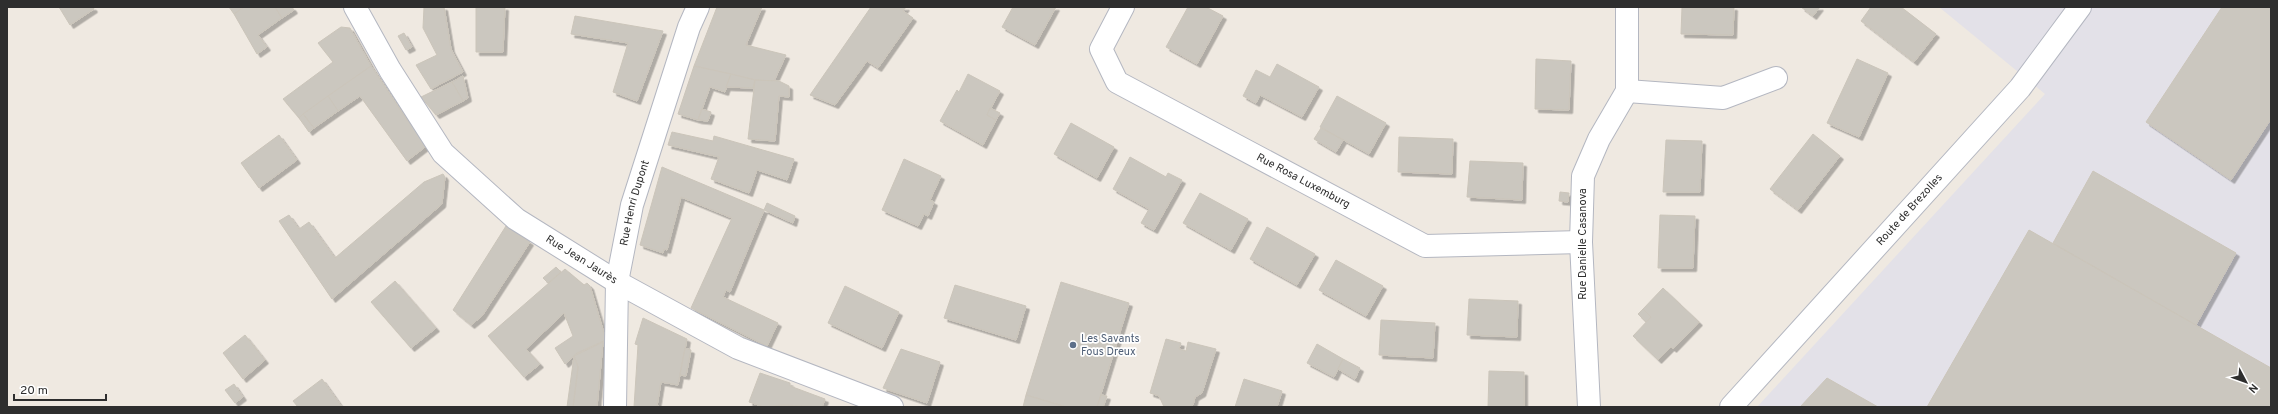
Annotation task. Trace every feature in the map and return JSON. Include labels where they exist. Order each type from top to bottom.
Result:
[{"type":"street","name":"Rue Jean Jaurès","points":[[355,7],[390,70],[443,153],[516,219],[617,282],[738,348],[892,407]]},
{"type":"street","name":"Rue Henri Dupont","points":[[615,407],[617,282],[632,204],[689,27],[698,7]]},
{"type":"street","name":"Rue Rosa Luxemburg","points":[[1122,7],[1101,49],[1117,82],[1424,246],[1581,242]]},
{"type":"street","points":[[1627,7],[1627,92],[1723,98],[1776,78]]},
{"type":"street","name":"Route de Brezolles","points":[[1730,407],[2020,88],[2080,7]]},
{"type":"street","name":"Rue Danielle Casanova","points":[[1589,407],[1581,242],[1583,176],[1599,139],[1627,92]]},
{"type":"shaded area","points":[[1939,7],[2271,7],[2271,407],[1757,407],[2045,94]]},
{"type":"building","points":[[59,7],[93,7],[94,9],[70,25]]},
{"type":"building","points":[[229,7],[244,7],[234,14]]},
{"type":"building","points":[[244,7],[275,7],[282,18],[258,35],[267,47],[257,54],[234,14]]},
{"type":"building","points":[[275,7],[292,7],[294,10],[282,18]]},
{"type":"building","points":[[424,7],[444,7],[451,49],[463,72],[431,89],[416,65],[437,55],[423,28]]},
{"type":"building","points":[[476,7],[505,7],[503,52],[476,52]]},
{"type":"building","points":[[717,7],[762,7],[746,45],[786,55],[774,81],[755,80],[694,66]]},
{"type":"building","points":[[871,7],[906,7],[903,11],[913,18],[878,68],[867,61],[835,105],[810,95]]},
{"type":"building","points":[[1013,7],[1056,7],[1035,45],[1002,27]]},
{"type":"building","points":[[1188,7],[1206,7],[1223,16],[1197,64],[1166,47]]},
{"type":"building","points":[[1682,7],[1734,7],[1733,35],[1681,34]]},
{"type":"building","points":[[1801,7],[1820,7],[1813,16]]},
{"type":"building","points":[[1871,7],[1901,7],[1936,34],[1914,62],[1861,21]]},
{"type":"building","points":[[2222,7],[2271,7],[2271,119],[2231,180],[2146,122]]},
{"type":"building","points":[[575,16],[663,31],[637,101],[613,92],[628,43],[571,34]]},
{"type":"building","points":[[341,27],[350,28],[371,66],[299,118],[283,99],[333,62],[318,43]]},
{"type":"building","points":[[404,33],[412,47],[406,50],[398,36]]},
{"type":"building","points":[[1536,59],[1571,61],[1569,110],[1535,109]]},
{"type":"building","points":[[1857,59],[1888,73],[1859,137],[1827,123]]},
{"type":"building","points":[[1277,64],[1319,87],[1302,117],[1260,95],[1256,103],[1243,96],[1256,70],[1270,77]]},
{"type":"building","points":[[371,66],[407,120],[429,144],[407,161],[360,96],[338,111],[328,96]]},
{"type":"building","points":[[694,66],[731,74],[725,92],[710,87],[698,120],[678,114]]},
{"type":"building","points":[[731,74],[755,80],[753,88],[726,87]]},
{"type":"building","points":[[968,74],[1000,91],[987,115],[996,120],[983,145],[940,121],[957,90],[959,92]]},
{"type":"building","points":[[463,76],[468,98],[463,101],[452,82]]},
{"type":"building","points":[[755,80],[779,81],[789,86],[789,97],[779,96],[775,141],[748,139]]},
{"type":"building","points":[[452,82],[463,101],[436,115],[421,97]]},
{"type":"building","points":[[328,96],[338,111],[314,128],[303,114]]},
{"type":"building","points":[[1337,96],[1386,123],[1369,154],[1320,127]]},
{"type":"building","points":[[990,108],[1000,113],[996,120],[987,115]]},
{"type":"building","points":[[702,109],[711,112],[708,121],[698,120]]},
{"type":"building","points":[[303,114],[314,128],[309,132],[299,118]]},
{"type":"building","points":[[1071,123],[1114,147],[1097,178],[1054,154]]},
{"type":"building","points":[[1321,128],[1343,140],[1336,152],[1314,139]]},
{"type":"building","points":[[672,132],[713,141],[714,136],[794,159],[787,180],[757,170],[749,193],[711,179],[719,157],[668,145]]},
{"type":"building","points":[[1813,134],[1840,156],[1798,210],[1770,189]]},
{"type":"building","points":[[279,135],[297,160],[259,188],[241,163]]},
{"type":"building","points":[[1399,137],[1453,139],[1452,174],[1398,172]]},
{"type":"building","points":[[1666,140],[1702,141],[1700,192],[1663,192]]},
{"type":"building","points":[[1130,157],[1166,177],[1168,173],[1182,180],[1154,230],[1141,223],[1149,209],[1113,189]]},
{"type":"building","points":[[904,159],[941,176],[930,200],[934,202],[928,216],[924,214],[918,226],[882,210]]},
{"type":"building","points":[[1470,161],[1523,163],[1522,200],[1467,197]]},
{"type":"building","points":[[662,167],[764,210],[730,292],[726,290],[723,297],[778,323],[767,346],[691,308],[732,218],[681,197],[667,250],[664,249],[663,253],[640,245]]},
{"type":"building","points":[[2093,171],[2236,253],[2196,325],[2053,243]]},
{"type":"building","points":[[443,174],[445,177],[442,204],[332,299],[279,221],[289,215],[299,229],[309,222],[335,258],[424,182]]},
{"type":"building","points":[[1560,192],[1569,193],[1568,202],[1559,201]]},
{"type":"building","points":[[1200,193],[1248,219],[1231,250],[1183,223]]},
{"type":"building","points":[[767,203],[795,216],[793,223],[764,210]]},
{"type":"building","points":[[1660,215],[1695,216],[1693,268],[1658,268]]},
{"type":"building","points":[[506,226],[530,242],[482,316],[471,325],[453,310]]},
{"type":"building","points":[[1267,227],[1315,254],[1297,285],[1250,259]]},
{"type":"building","points":[[2029,230],[2271,368],[2271,407],[1927,407]]},
{"type":"building","points":[[1336,260],[1383,286],[1366,316],[1319,290]]},
{"type":"building","points":[[556,267],[561,272],[548,283],[543,278]]},
{"type":"building","points":[[565,269],[584,285],[587,283],[590,286],[606,340],[577,353],[565,364],[555,348],[573,336],[564,313],[526,349],[540,364],[524,377],[488,336]]},
{"type":"building","points":[[395,281],[436,328],[411,348],[371,302]]},
{"type":"building","points":[[1061,282],[1129,303],[1097,407],[1066,407],[1026,395]]},
{"type":"building","points":[[955,285],[1026,306],[1016,340],[944,318]]},
{"type":"building","points":[[845,286],[899,312],[882,348],[828,323]]},
{"type":"building","points":[[1663,288],[1699,322],[1673,349],[1671,347],[1658,360],[1633,336],[1651,317],[1643,309]]},
{"type":"building","points":[[1469,299],[1518,301],[1517,337],[1467,335]]},
{"type":"building","points":[[1643,309],[1651,317],[1646,322],[1638,314]]},
{"type":"building","points":[[643,318],[687,339],[678,385],[661,382],[657,406],[662,407],[634,407],[638,345],[635,344]]},
{"type":"building","points":[[1381,320],[1435,323],[1433,358],[1379,355]]},
{"type":"building","points":[[245,335],[265,360],[243,379],[223,353]]},
{"type":"building","points":[[1166,339],[1181,343],[1179,349],[1186,351],[1188,342],[1216,349],[1202,393],[1195,397],[1193,405],[1189,407],[1164,407],[1159,396],[1150,393]]},
{"type":"building","points":[[603,342],[597,407],[573,407],[578,367],[574,356]]},
{"type":"building","points":[[1317,344],[1343,359],[1334,377],[1307,363]]},
{"type":"building","points":[[685,348],[691,350],[686,376],[680,375]]},
{"type":"building","points":[[901,349],[940,362],[927,403],[883,388]]},
{"type":"building","points":[[574,356],[578,367],[573,407],[567,407]]},
{"type":"building","points":[[1343,359],[1360,368],[1355,379],[1338,369]]},
{"type":"building","points":[[1489,371],[1524,372],[1524,407],[1488,407]]},
{"type":"building","points":[[760,373],[790,383],[790,386],[825,399],[822,407],[783,405],[764,407],[749,402]]},
{"type":"building","points":[[1827,378],[1878,407],[1800,407]]},
{"type":"building","points":[[322,379],[342,407],[298,407],[293,401]]},
{"type":"building","points":[[1244,379],[1282,391],[1277,407],[1235,407]]},
{"type":"building","points":[[234,384],[243,397],[235,403],[225,390]]},
{"type":"building","points":[[1026,395],[1066,407],[1023,407]]},
{"type":"building","points":[[1101,395],[1107,396],[1103,407],[1097,407]]},
{"type":"place","name":"Les Savants Fous Dreux","points":[[1073,345]]}]
